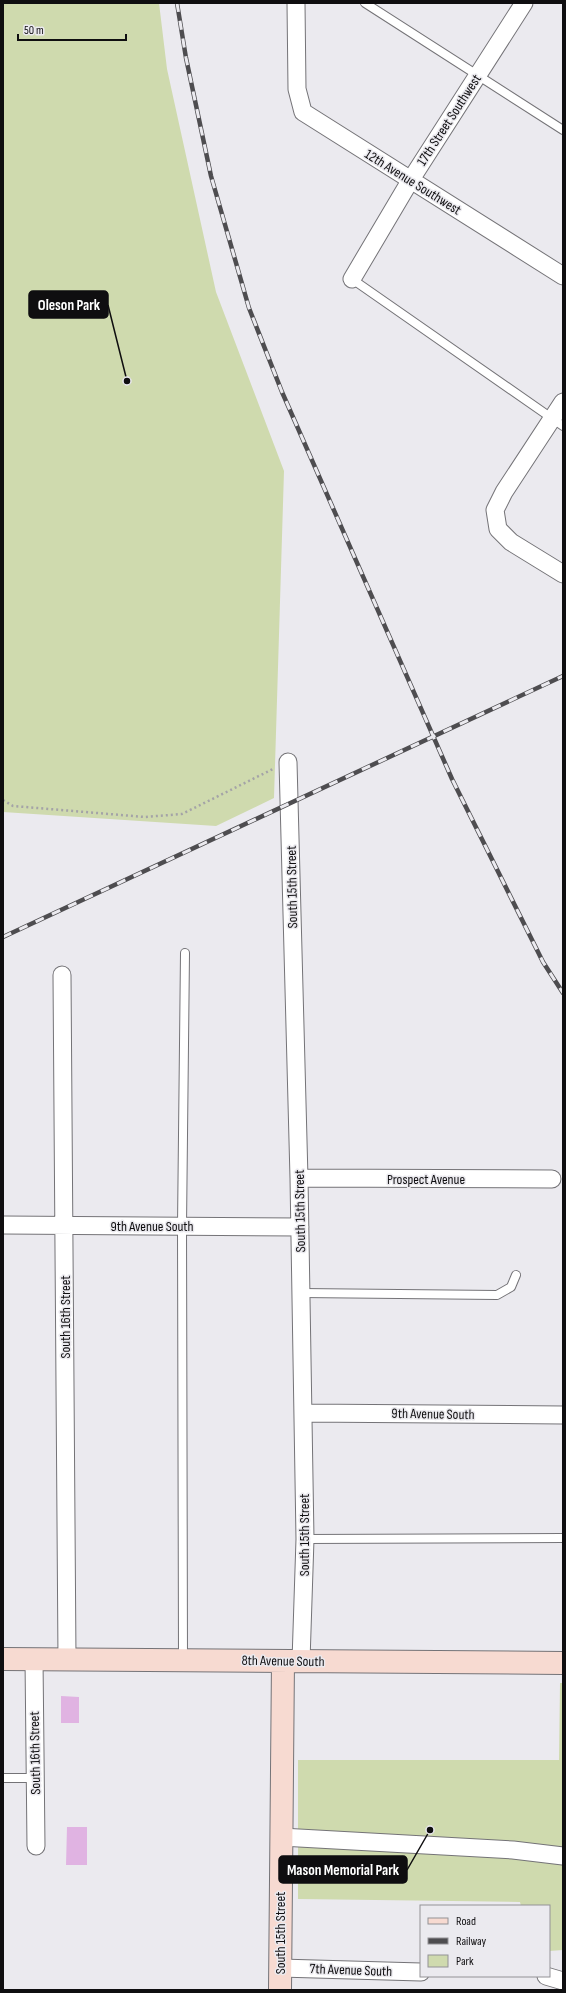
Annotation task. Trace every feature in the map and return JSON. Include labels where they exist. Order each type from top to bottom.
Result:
[{"type":"street","name":"12th Avenue Southwest","points":[[296,3],[297,89],[303,112],[410,181],[563,276]]},
{"type":"street","name":"17th Street Southwest","points":[[352,279],[410,181],[524,3]]},
{"type":"street","points":[[563,402],[558,423],[501,498],[495,510],[498,529],[511,542],[563,574]]},
{"type":"street","name":"South 15th Street","points":[[280,1990],[281,1837],[292,1661],[306,1539],[300,1178],[288,762]]},
{"type":"street","name":"South 16th Street","points":[[62,975],[67,1659]]},
{"type":"street","name":"Prospect Avenue","points":[[300,1178],[552,1179]]},
{"type":"street","name":"9th Avenue South","points":[[3,1225],[300,1227]]},
{"type":"street","name":"9th Avenue South","points":[[303,1413],[563,1415]]},
{"type":"street","name":"8th Avenue South","points":[[3,1659],[563,1663]]},
{"type":"street","name":"South 16th Street","points":[[34,1659],[36,1846]]},
{"type":"street","points":[[281,1837],[513,1850],[563,1856]]},
{"type":"street","name":"7th Avenue South","points":[[280,1968],[420,1972]]},
{"type":"street","points":[[549,1977],[563,1981]]},
{"type":"lane","points":[[365,3],[563,130]]},
{"type":"lane","points":[[352,279],[558,423]]},
{"type":"lane","points":[[183,1660],[182,1226],[185,953]]},
{"type":"lane","points":[[301,1293],[497,1295],[511,1287],[516,1275]]},
{"type":"lane","points":[[306,1539],[563,1538]]},
{"type":"lane","points":[[3,1778],[36,1778]]},
{"type":"path","points":[[3,800],[13,806],[106,814],[145,816],[182,814],[288,762]]},
{"type":"green space","points":[[3,3],[159,3],[167,69],[216,292],[284,471],[274,798],[216,826],[3,812]]},
{"type":"green space","points":[[560,1683],[563,1683],[563,1950],[550,1951],[550,1905],[521,1905],[520,1902],[298,1899],[298,1760],[559,1760]]},
{"type":"building","points":[[61,1696],[79,1697],[79,1723],[61,1723]]},
{"type":"building","points":[[67,1827],[87,1827],[87,1865],[66,1865]]},
{"type":"railway","points":[[177,3],[186,58],[211,176],[249,308],[282,392],[452,779],[543,962],[563,993]]},
{"type":"railway","points":[[3,937],[563,676]]},
{"type":"place","name":"Oleson Park","points":[[127,381]]},
{"type":"place","name":"Mason Memorial Park","points":[[430,1830]]}]
